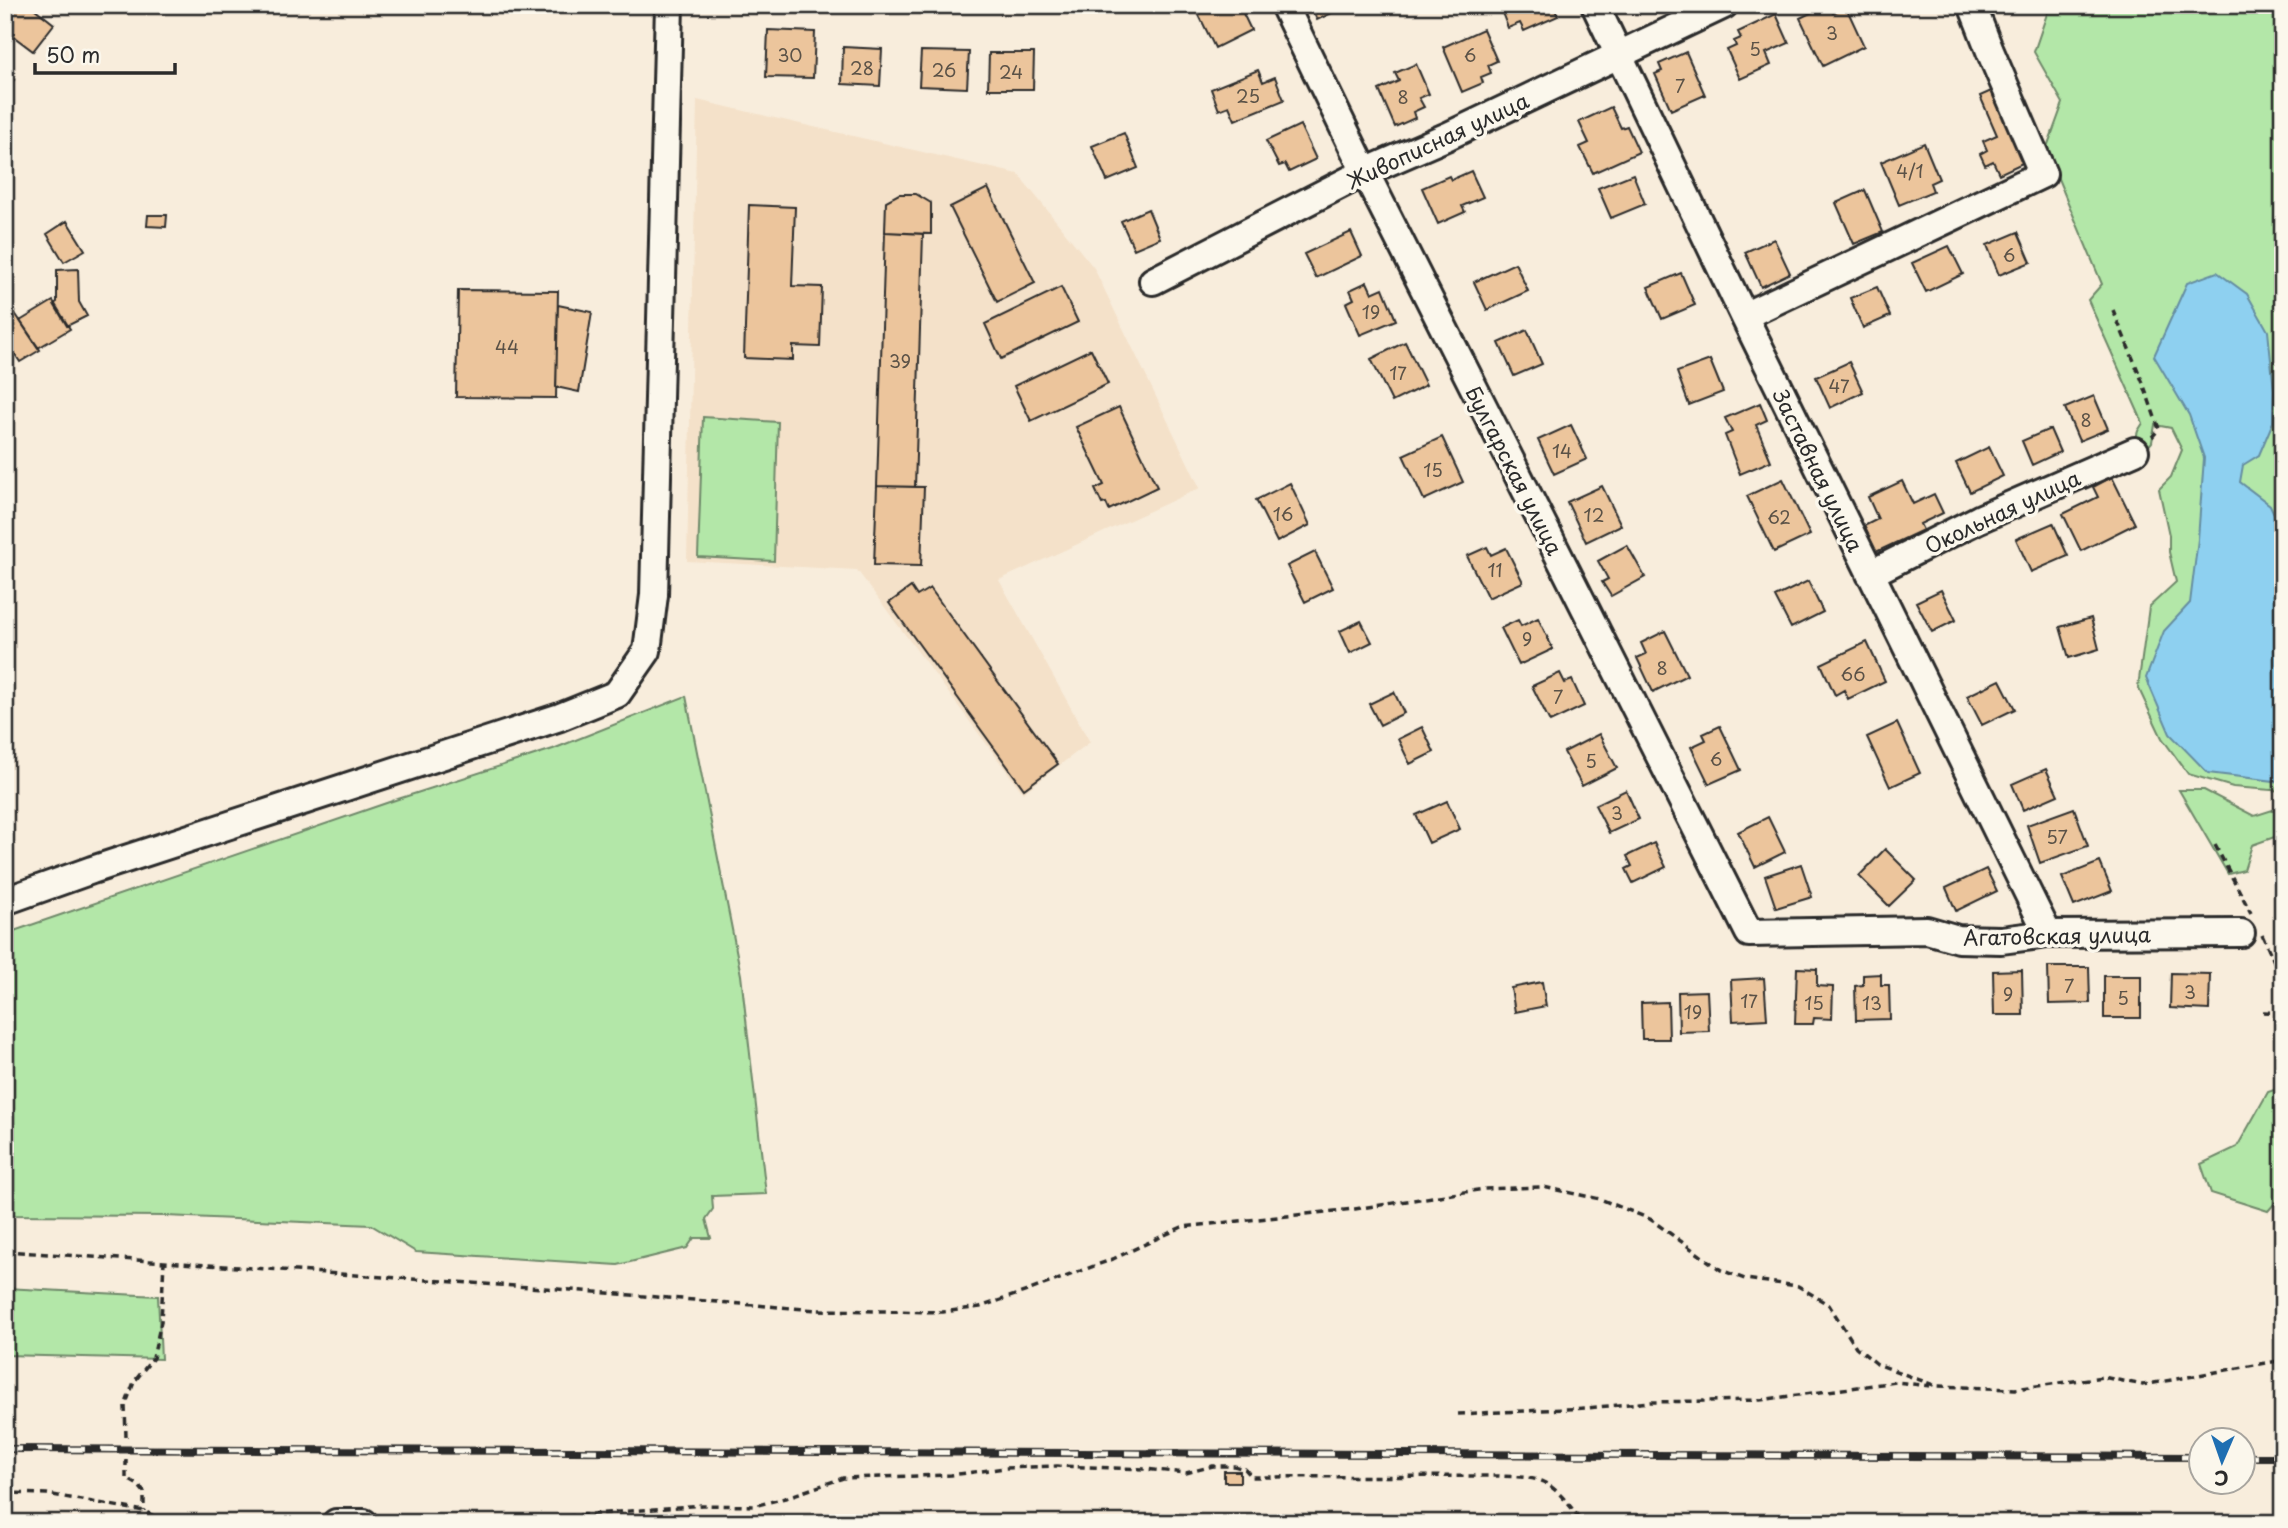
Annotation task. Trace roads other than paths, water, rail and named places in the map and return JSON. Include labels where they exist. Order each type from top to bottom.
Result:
[{"type":"street","points":[[5,901],[92,870],[547,722],[617,694],[647,651],[654,595],[669,5]]},
{"type":"street","name":"Булгарская улица","points":[[1284,5],[1365,172],[1749,933]]},
{"type":"street","name":"Заставная улица","points":[[1595,5],[1744,316],[2048,933]]},
{"type":"street","name":"Живописная улица","points":[[1153,281],[1365,172],[1448,136],[1724,5]]},
{"type":"street","points":[[1744,316],[2043,173],[1972,5]]},
{"type":"street","name":"Окольная улица","points":[[1870,574],[1979,519],[2135,451]]},
{"type":"street","name":"Агатовская улица","points":[[1749,933],[1927,930],[1958,939],[2001,940],[2048,933],[2241,933]]},
{"type":"street","points":[[336,1523],[364,1523]]},
{"type":"water","points":[[2217,272],[2247,294],[2268,331],[2274,390],[2273,422],[2259,455],[2243,465],[2240,482],[2270,505],[2283,533],[2283,782],[2208,773],[2170,734],[2146,678],[2164,631],[2190,603],[2204,458],[2189,415],[2154,356],[2187,283]]},
{"type":"railway","points":[[5,1449],[2186,1457]]},
{"type":"railway","points":[[2256,1457],[2283,1457]]}]
